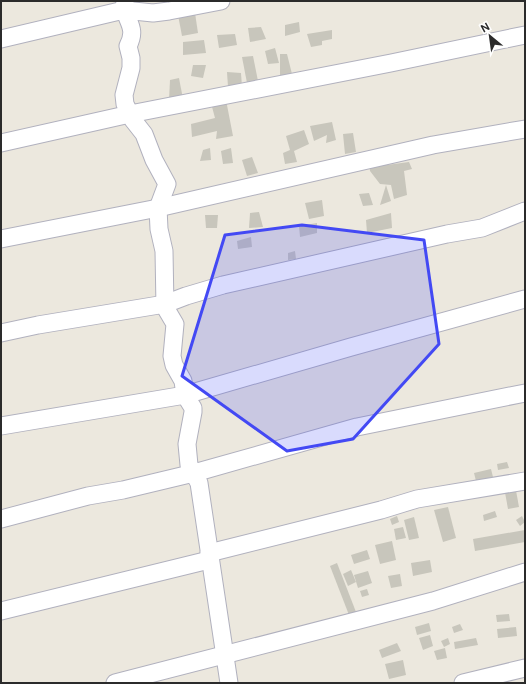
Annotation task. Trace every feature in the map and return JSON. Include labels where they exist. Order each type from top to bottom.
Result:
[{"type":"street","points":[[1,39],[124,5],[153,13],[221,1]]},
{"type":"street","points":[[124,5],[132,32],[132,38],[128,46],[132,58],[124,95],[125,104],[133,120],[144,134],[154,160],[167,184],[158,208],[159,229],[164,250],[165,309],[175,324],[172,356],[174,365],[183,381],[185,395],[193,408],[187,444],[189,465],[199,483],[228,683]]},
{"type":"street","points":[[1,143],[130,114],[525,35]]},
{"type":"street","points":[[1,239],[158,208],[433,145],[525,129]]},
{"type":"street","points":[[1,333],[38,325],[166,304],[186,296],[223,286],[440,236],[482,228],[525,211]]},
{"type":"street","points":[[1,426],[185,395],[525,299]]},
{"type":"street","points":[[1,520],[88,496],[123,490],[194,473],[357,426],[525,392]]},
{"type":"street","points":[[1,611],[209,557],[417,499],[525,481]]},
{"type":"street","points":[[115,683],[433,601],[525,572]]},
{"type":"street","points":[[464,683],[525,668]]},
{"type":"highlighted area","points":[[302,225],[424,240],[439,344],[353,439],[287,451],[182,376],[225,235]]},
{"type":"building","points":[[195,13],[198,33],[182,36],[178,15]]},
{"type":"building","points":[[299,22],[300,32],[285,36],[285,25]]},
{"type":"building","points":[[261,27],[266,39],[250,42],[248,28]]},
{"type":"building","points":[[332,30],[332,39],[322,41],[322,45],[311,47],[307,34]]},
{"type":"building","points":[[235,34],[237,45],[219,48],[217,35]]},
{"type":"building","points":[[204,40],[206,53],[183,55],[183,42]]},
{"type":"building","points":[[275,48],[279,63],[268,64],[265,51]]},
{"type":"building","points":[[280,54],[287,54],[293,78],[280,78]]},
{"type":"building","points":[[253,56],[258,81],[247,83],[242,57]]},
{"type":"building","points":[[193,65],[206,65],[203,78],[191,76]]},
{"type":"building","points":[[227,72],[241,73],[242,87],[228,87]]},
{"type":"building","points":[[179,78],[183,99],[169,100],[170,80]]},
{"type":"building","points":[[226,100],[233,136],[216,139],[217,131],[192,137],[191,124],[215,118],[211,103]]},
{"type":"building","points":[[332,122],[336,140],[326,143],[327,135],[314,141],[310,126]]},
{"type":"building","points":[[304,130],[309,144],[294,151],[297,162],[285,164],[283,153],[290,150],[286,136]]},
{"type":"building","points":[[353,133],[356,152],[345,154],[343,134]]},
{"type":"building","points":[[210,148],[211,160],[200,161],[203,150]]},
{"type":"building","points":[[231,148],[233,163],[223,164],[221,151]]},
{"type":"building","points":[[252,157],[258,173],[247,176],[242,160]]},
{"type":"building","points":[[385,160],[387,165],[409,162],[412,169],[404,171],[407,195],[394,199],[391,185],[380,184],[370,171],[369,163]]},
{"type":"building","points":[[386,185],[391,201],[380,205]]},
{"type":"building","points":[[369,193],[373,205],[363,206],[359,194]]},
{"type":"building","points":[[322,200],[324,216],[309,219],[305,203]]},
{"type":"building","points":[[259,212],[263,227],[249,228],[250,213]]},
{"type":"building","points":[[391,213],[392,228],[367,233],[366,220]]},
{"type":"building","points":[[205,215],[218,215],[217,228],[206,228]]},
{"type":"building","points":[[317,223],[317,233],[300,237],[299,226]]},
{"type":"building","points":[[251,237],[252,247],[238,249],[237,241]]},
{"type":"building","points":[[295,251],[296,259],[288,260],[288,253]]},
{"type":"building","points":[[507,462],[509,468],[498,470],[497,464]]},
{"type":"building","points":[[491,469],[493,477],[476,481],[474,473]]},
{"type":"building","points":[[515,485],[519,507],[508,509],[504,487]]},
{"type":"building","points":[[448,507],[456,538],[443,542],[434,510]]},
{"type":"building","points":[[495,511],[497,517],[484,521],[483,515]]},
{"type":"building","points":[[397,516],[399,522],[392,525],[390,519]]},
{"type":"building","points":[[522,516],[525,522],[520,526],[516,520]]},
{"type":"building","points":[[414,517],[419,538],[409,540],[404,520]]},
{"type":"building","points":[[403,527],[406,538],[396,540],[394,529]]},
{"type":"building","points":[[525,530],[525,542],[475,551],[473,539]]},
{"type":"building","points":[[392,541],[396,560],[380,564],[375,545]]},
{"type":"building","points":[[367,550],[370,559],[354,564],[351,555]]},
{"type":"building","points":[[430,560],[432,572],[413,576],[411,563]]},
{"type":"building","points":[[337,563],[356,612],[349,615],[330,566]]},
{"type":"building","points":[[351,570],[356,582],[348,586],[343,574]]},
{"type":"building","points":[[368,571],[372,583],[358,588],[354,575]]},
{"type":"building","points":[[400,574],[402,586],[391,588],[388,576]]},
{"type":"building","points":[[367,589],[369,595],[362,597],[360,591]]},
{"type":"building","points":[[509,614],[510,621],[497,622],[496,615]]},
{"type":"building","points":[[429,623],[431,631],[417,635],[415,627]]},
{"type":"building","points":[[460,624],[463,630],[454,633],[452,627]]},
{"type":"building","points":[[516,627],[517,636],[498,638],[497,629]]},
{"type":"building","points":[[430,635],[433,646],[423,650],[419,638]]},
{"type":"building","points":[[448,638],[450,644],[444,647],[441,641]]},
{"type":"building","points":[[476,638],[478,645],[455,649],[454,642]]},
{"type":"building","points":[[397,643],[401,651],[382,658],[379,650]]},
{"type":"building","points":[[445,648],[447,658],[437,660],[434,651]]},
{"type":"building","points":[[403,660],[406,675],[389,679],[385,664]]}]
